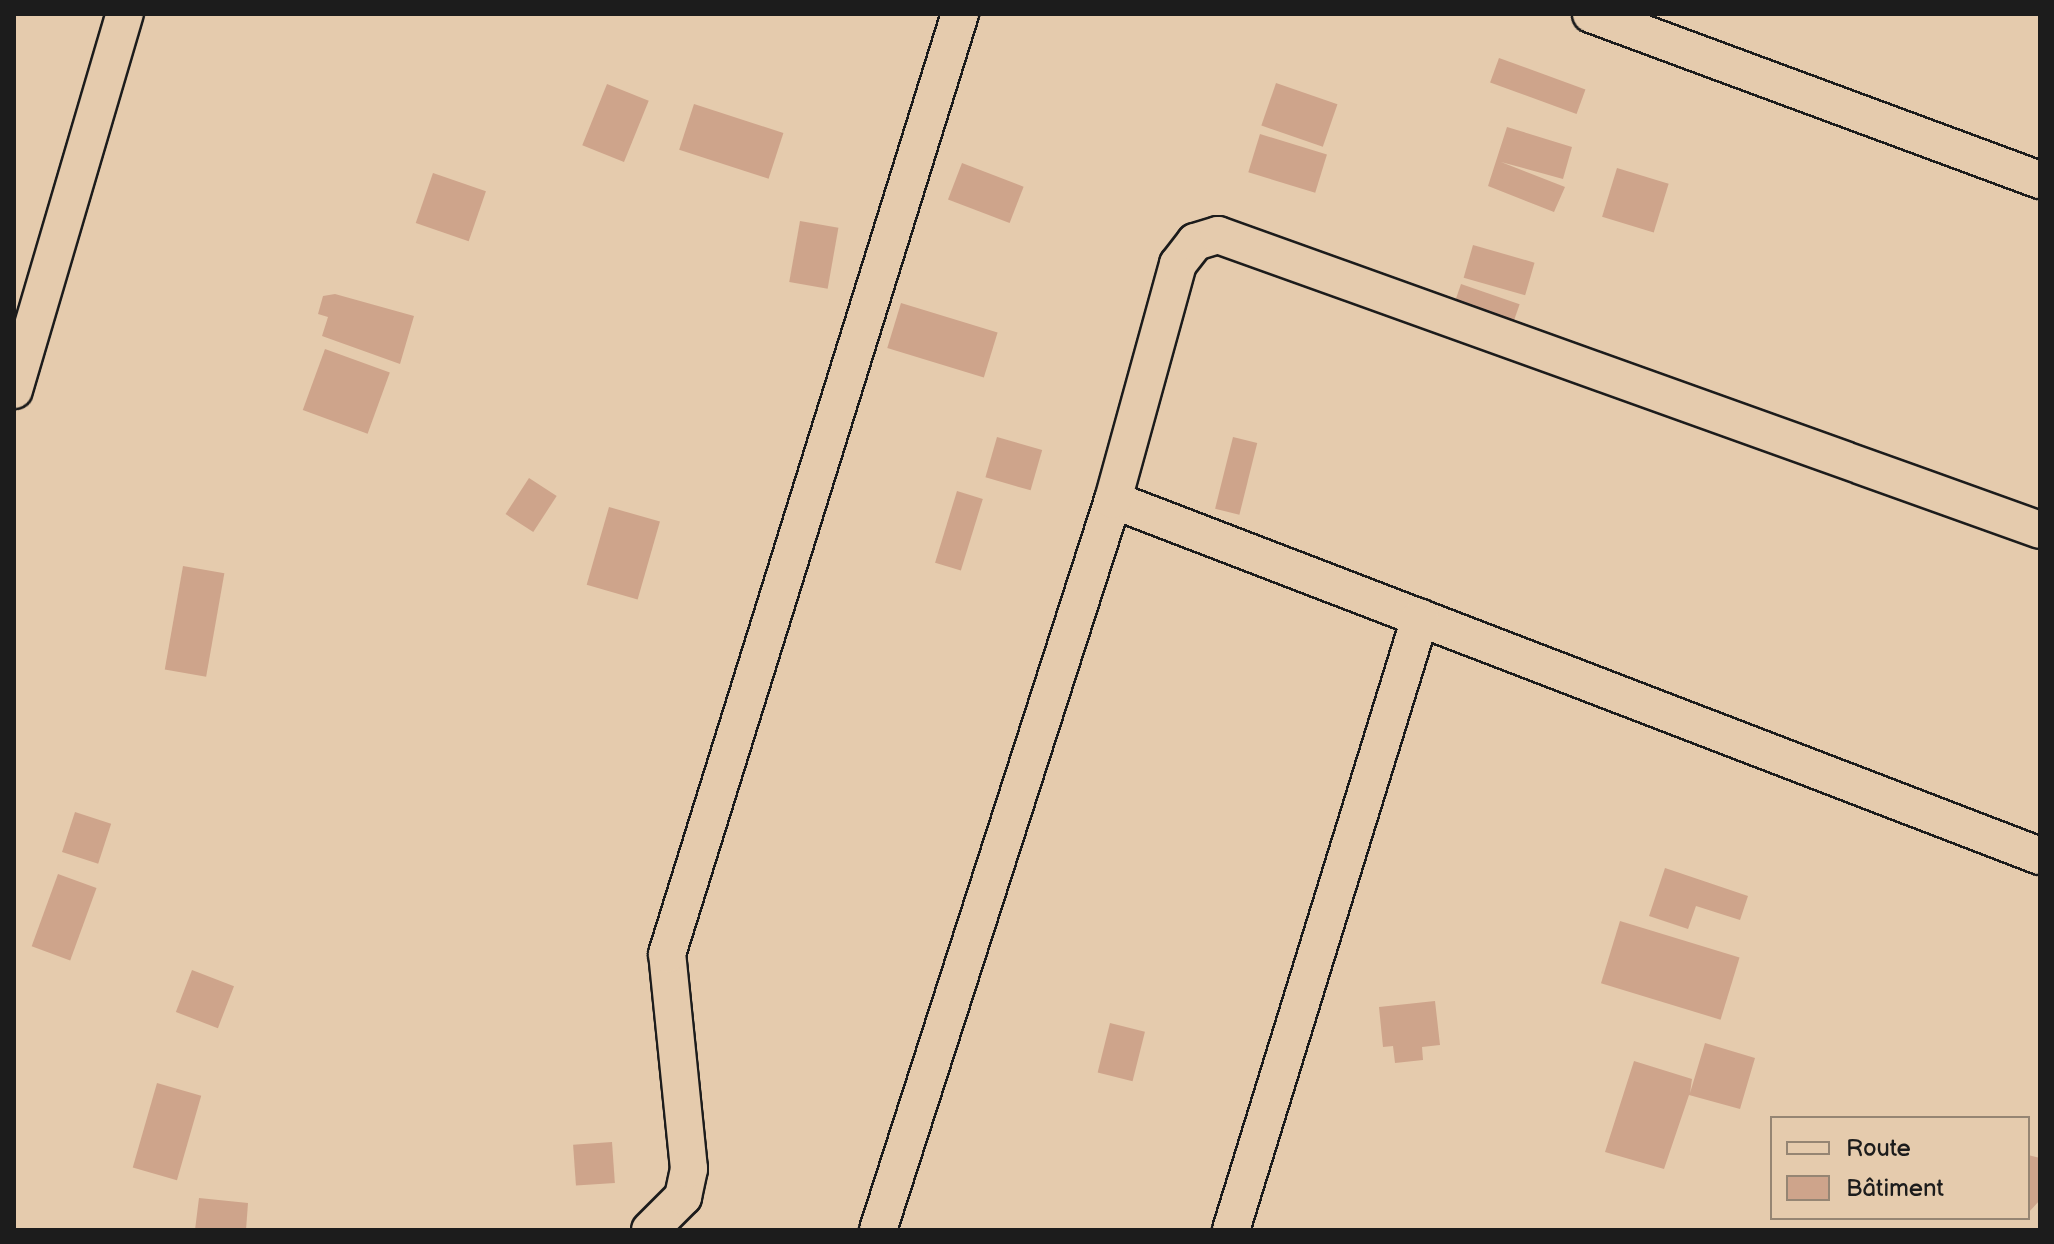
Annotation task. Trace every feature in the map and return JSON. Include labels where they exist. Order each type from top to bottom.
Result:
[{"type":"street","points":[[14,390],[125,14]]},
{"type":"street","points":[[650,1230],[683,1197],[689,1169],[667,954],[960,14]]},
{"type":"street","points":[[1591,14],[2040,180]]},
{"type":"street","points":[[878,1230],[1113,500],[1178,264],[1195,242],[1218,235],[2040,530]]},
{"type":"street","points":[[1113,500],[2040,856]]},
{"type":"street","points":[[1231,1230],[1420,618]]},
{"type":"building","points":[[1499,58],[1585,89],[1577,114],[1490,82]]},
{"type":"building","points":[[1276,83],[1337,104],[1323,147],[1261,126]]},
{"type":"building","points":[[607,84],[649,101],[624,162],[582,145]]},
{"type":"building","points":[[694,104],[783,133],[769,179],[679,150]]},
{"type":"building","points":[[1507,127],[1572,147],[1563,179],[1501,162],[1565,187],[1554,212],[1488,186]]},
{"type":"building","points":[[1260,134],[1327,154],[1315,193],[1248,172]]},
{"type":"building","points":[[962,163],[1024,187],[1010,223],[948,199]]},
{"type":"building","points":[[1617,168],[1669,184],[1654,233],[1602,217]]},
{"type":"building","points":[[433,173],[486,191],[469,241],[416,223]]},
{"type":"building","points":[[800,221],[838,228],[828,289],[789,282]]},
{"type":"building","points":[[1473,245],[1535,263],[1525,295],[1464,278]]},
{"type":"building","points":[[1461,284],[1520,304],[1511,328],[1453,308]]},
{"type":"building","points":[[335,294],[414,316],[400,364],[322,336],[328,317],[318,314],[323,296]]},
{"type":"building","points":[[901,303],[998,333],[984,377],[887,348]]},
{"type":"building","points":[[325,349],[390,373],[368,434],[303,410]]},
{"type":"building","points":[[997,437],[1042,450],[1031,490],[985,477]]},
{"type":"building","points":[[1233,437],[1257,443],[1239,515],[1215,509]]},
{"type":"building","points":[[529,478],[557,496],[533,532],[506,514]]},
{"type":"building","points":[[957,491],[983,499],[961,571],[935,563]]},
{"type":"building","points":[[609,507],[660,522],[638,599],[587,585]]},
{"type":"building","points":[[183,566],[224,573],[206,677],[165,669]]},
{"type":"building","points":[[75,812],[111,824],[98,864],[62,852]]},
{"type":"building","points":[[1665,868],[1748,896],[1740,920],[1696,906],[1688,929],[1649,916]]},
{"type":"building","points":[[58,874],[97,888],[70,960],[32,946]]},
{"type":"building","points":[[1620,921],[1740,958],[1721,1020],[1601,983]]},
{"type":"building","points":[[192,970],[234,986],[218,1028],[176,1012]]},
{"type":"building","points":[[1435,1001],[1440,1045],[1422,1047],[1423,1060],[1395,1063],[1393,1046],[1383,1047],[1379,1007]]},
{"type":"building","points":[[1110,1023],[1145,1032],[1133,1081],[1098,1072]]},
{"type":"building","points":[[1705,1043],[1755,1058],[1740,1109],[1689,1095],[1664,1169],[1605,1152],[1634,1061],[1692,1079],[1690,1093]]},
{"type":"building","points":[[157,1083],[201,1096],[177,1180],[133,1168]]},
{"type":"building","points":[[612,1142],[615,1183],[576,1186],[573,1145]]},
{"type":"building","points":[[2030,1156],[2040,1158],[2040,1200],[2030,1211]]},
{"type":"building","points":[[199,1198],[248,1203],[246,1230],[195,1230]]}]
